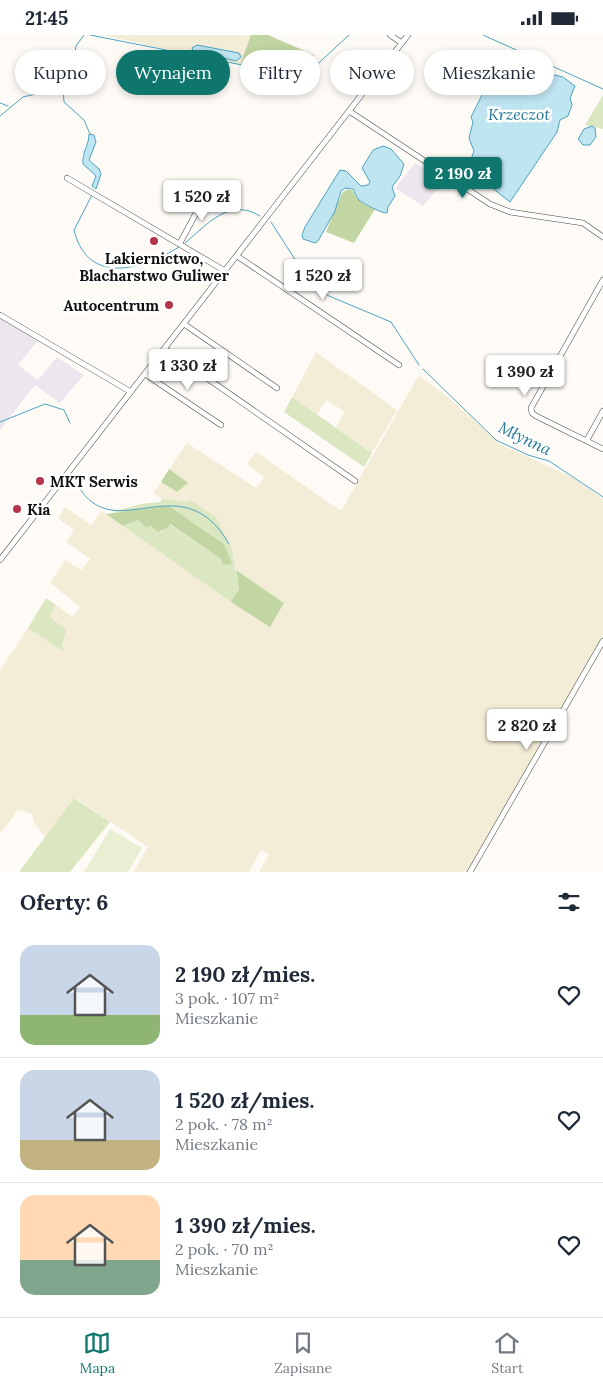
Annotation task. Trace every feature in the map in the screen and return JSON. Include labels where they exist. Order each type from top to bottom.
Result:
[{"type":"street","points":[[390,35],[402,43]]},
{"type":"street","points":[[0,560],[408,35]]},
{"type":"street","points":[[349,111],[490,204],[510,212],[583,223],[603,237]]},
{"type":"street","points":[[67,178],[225,271]]},
{"type":"street","points":[[180,243],[208,191]]},
{"type":"street","points":[[237,256],[399,365]]},
{"type":"street","points":[[603,280],[531,408],[532,413],[536,416],[603,449]]},
{"type":"street","points":[[0,315],[128,388],[131,392]]},
{"type":"street","points":[[184,325],[277,388]]},
{"type":"street","points":[[164,349],[355,481]]},
{"type":"street","points":[[146,373],[221,425]]},
{"type":"street","points":[[587,440],[603,411]]},
{"type":"street","points":[[470,872],[603,641]]},
{"type":"shaded area","points":[[102,35],[251,35],[246,50],[240,50],[240,65],[230,63],[230,50],[171,50]]},
{"type":"shaded area","points":[[415,163],[444,181],[423,206],[395,188]]},
{"type":"shaded area","points":[[0,315],[40,338],[18,365],[38,380],[57,357],[84,375],[60,403],[35,385],[0,430]]},
{"type":"shaded area","points":[[316,352],[397,410],[372,453],[336,427],[345,412],[326,400],[317,415],[292,397]]},
{"type":"shaded area","points":[[419,375],[450,399],[502,445],[572,477],[603,499],[603,635],[468,872],[259,872],[269,855],[261,850],[249,872],[133,872],[148,847],[75,798],[45,837],[34,822],[32,814],[18,810],[0,834],[0,670],[28,628],[64,652],[49,616],[56,605],[73,617],[80,607],[50,583],[65,560],[81,570],[90,559],[66,542],[74,530],[58,518],[65,507],[91,525],[101,511],[270,627],[284,603],[236,570],[232,550],[187,502],[162,499],[153,493],[161,482],[177,492],[187,483],[169,469],[187,443],[256,488],[264,477],[247,464],[256,452],[341,511]]},
{"type":"green space","points":[[251,35],[268,35],[302,50],[246,50]]},
{"type":"green space","points":[[603,95],[603,129],[585,125]]},
{"type":"green space","points":[[348,189],[353,191],[361,202],[375,209],[354,243],[326,232],[342,193]]},
{"type":"green space","points":[[292,397],[372,453],[364,467],[284,412]]},
{"type":"green space","points":[[169,469],[188,483],[177,492],[161,482]]},
{"type":"green space","points":[[162,499],[187,502],[190,500],[216,517],[232,550],[239,589],[231,602],[123,526],[138,520],[146,528],[151,526],[161,532],[168,528],[169,524],[221,559],[224,544],[169,506],[120,513],[113,512],[141,504],[160,502]]},
{"type":"green space","points":[[169,506],[224,544],[232,564],[223,565],[221,559],[170,524],[168,528],[158,532],[151,526],[146,528],[138,520],[123,526],[106,514]]},
{"type":"green space","points":[[236,570],[284,603],[270,627],[231,602],[239,589]]},
{"type":"green space","points":[[46,598],[56,605],[49,616],[66,630],[62,645],[64,652],[28,628]]},
{"type":"green space","points":[[74,798],[110,822],[70,872],[19,872]]},
{"type":"green space","points":[[110,829],[142,848],[128,872],[84,872]]},
{"type":"water","points":[[197,45],[223,50],[193,50],[192,48]]},
{"type":"water","points":[[230,51],[239,53],[240,58],[236,61],[230,60]]},
{"type":"water","name":"Krzeczot","points":[[554,75],[563,77],[575,86],[570,98],[572,105],[568,116],[560,120],[557,132],[510,202],[482,180],[469,165],[474,151],[469,138],[473,122],[471,117],[482,95],[554,95]]},
{"type":"water","points":[[592,126],[595,128],[596,137],[590,145],[583,145],[578,139],[584,129]]},
{"type":"water","points":[[89,134],[94,135],[96,142],[89,160],[99,169],[101,174],[96,189],[92,186],[96,176],[83,164]]},
{"type":"water","points":[[383,146],[391,149],[404,164],[400,176],[392,187],[395,196],[388,207],[387,213],[377,210],[358,199],[353,189],[345,188],[341,191],[335,211],[318,241],[315,243],[303,239],[302,235],[305,227],[340,170],[346,171],[361,186],[368,185],[370,182],[362,168],[373,150]]},
{"type":"waterway","points":[[0,116],[23,97],[63,88],[69,84],[76,46],[84,35]]},
{"type":"waterway","points":[[90,35],[298,76],[310,71],[349,35]]},
{"type":"waterway","points":[[483,35],[603,89]]},
{"type":"waterway","name":"Młynna","points":[[63,95],[64,102],[84,120],[90,134]]},
{"type":"waterway","points":[[0,103],[8,106]]},
{"type":"waterway","name":"Młynna","points":[[92,195],[74,230],[81,248],[91,260],[104,266],[118,268],[134,266],[149,262],[179,247]]},
{"type":"waterway","name":"Młynna","points":[[185,243],[211,221],[229,211],[249,211],[260,216]]},
{"type":"waterway","name":"Młynna","points":[[271,222],[312,286],[329,296],[391,322],[419,365]]},
{"type":"waterway","name":"Młynna","points":[[423,369],[496,440],[528,455],[549,461],[603,497]]},
{"type":"waterway","points":[[0,422],[45,404],[64,410],[70,423]]},
{"type":"waterway","points":[[74,478],[89,500],[107,509],[126,510],[168,506],[189,508],[210,520],[229,544]]},
{"type":"place","name":"Lakiernictwo, Blacharstwo Guliwer","points":[[154,241]]},
{"type":"place","name":"Autocentrum","points":[[169,305]]},
{"type":"place","name":"MKT Serwis","points":[[40,481]]},
{"type":"place","name":"Kia","points":[[17,509]]}]
